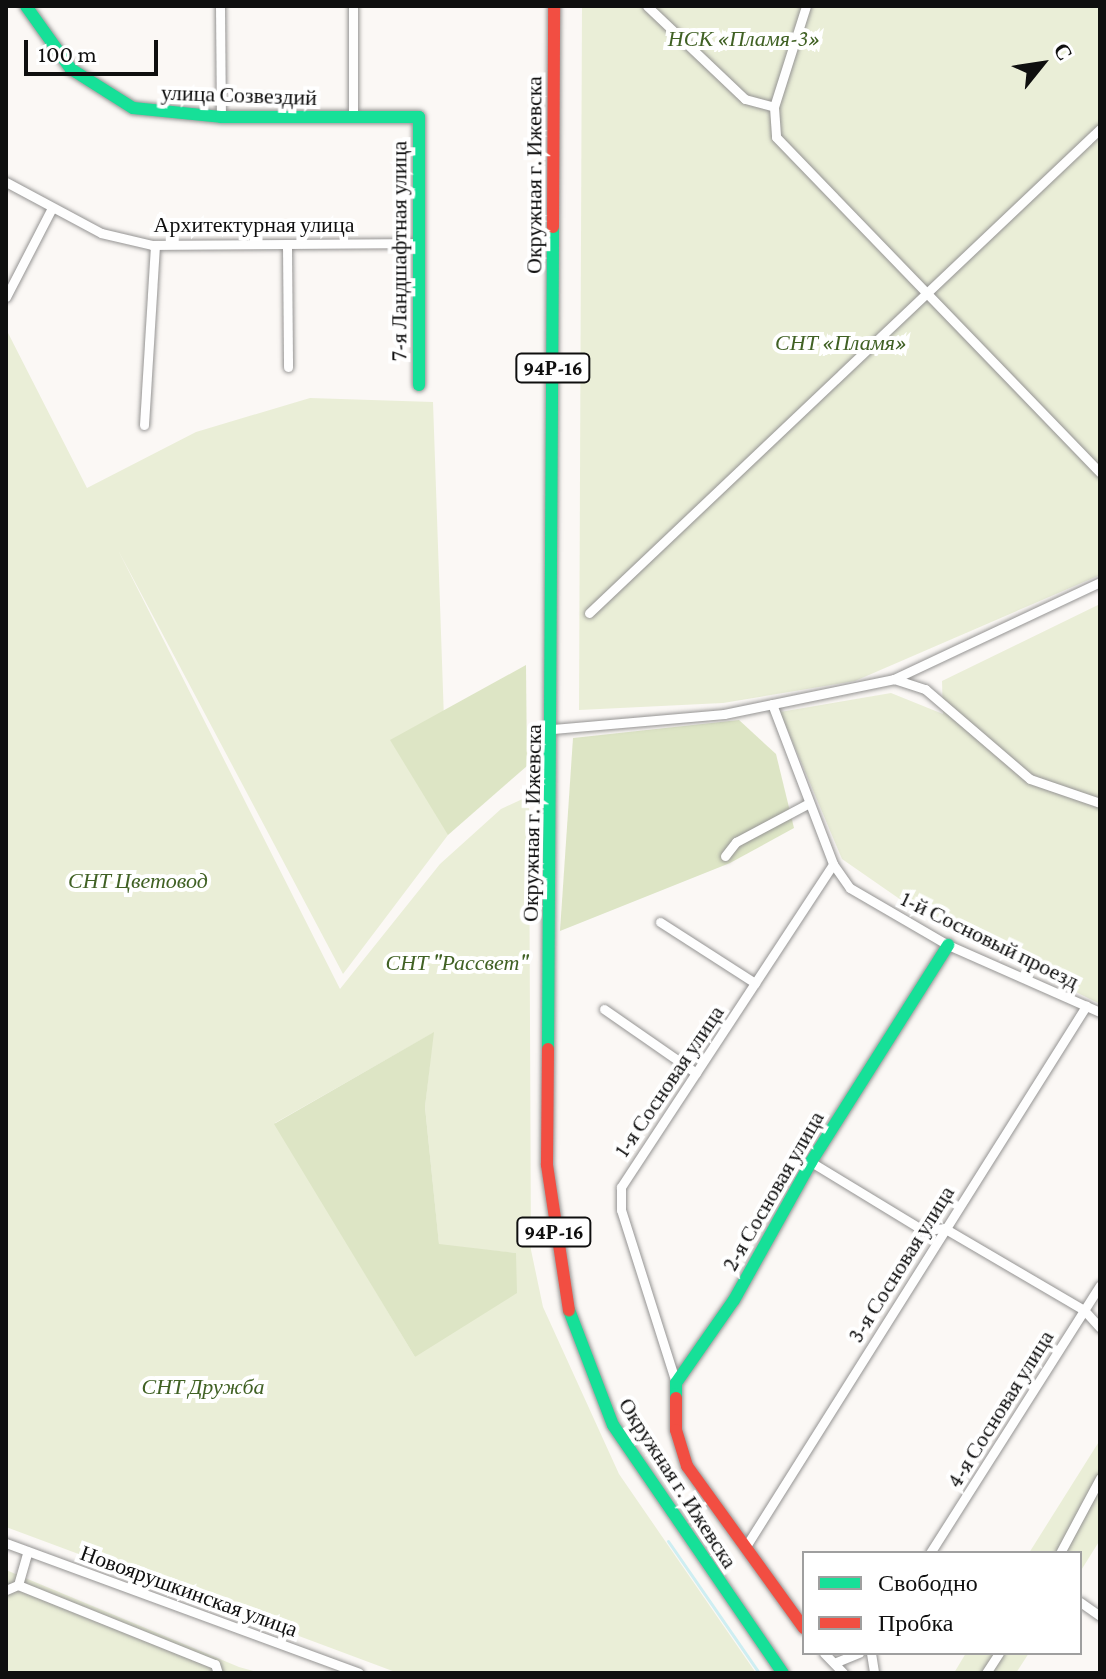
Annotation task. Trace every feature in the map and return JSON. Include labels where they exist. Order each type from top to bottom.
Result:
[{"type":"main road","name":"улица Созвездий","points":[[26,6],[53,50],[113,99],[156,113],[221,117],[419,117]]},
{"type":"main road","name":"Окружная г. Ижевска","points":[[554,6],[553,729],[547,1165],[571,1322],[613,1425],[783,1673]]},
{"type":"main road","name":"7-я Ландшафтная улица","points":[[419,117],[419,385]]},
{"type":"main road","name":"2-я Сосновая улица","points":[[676,1383],[734,1300],[811,1162],[948,945]]},
{"type":"main road","points":[[676,1383],[676,1430],[687,1466],[714,1508],[748,1543],[802,1625]]},
{"type":"street","points":[[220,6],[221,117]]},
{"type":"street","points":[[353,6],[353,117]]},
{"type":"street","points":[[647,6],[745,99],[774,107]]},
{"type":"street","points":[[806,6],[774,107],[776,137],[1100,473]]},
{"type":"street","points":[[589,613],[1100,129]]},
{"type":"street","name":"Архитектурная улица","points":[[6,182],[51,210],[101,233],[155,245],[419,243]]},
{"type":"street","points":[[6,297],[51,210]]},
{"type":"street","points":[[144,425],[155,245]]},
{"type":"street","points":[[287,246],[288,367]]},
{"type":"street","points":[[553,729],[772,704],[894,679],[1100,582]]},
{"type":"street","points":[[894,679],[925,689],[1030,779],[1100,803]]},
{"type":"street","name":"1-й Сосновый проезд","points":[[772,704],[833,864],[861,897],[948,945],[1100,1012]]},
{"type":"street","points":[[725,856],[736,842],[809,803]]},
{"type":"street","name":"1-я Сосновая улица","points":[[676,1383],[620,1199],[627,1176],[833,864]]},
{"type":"street","points":[[660,922],[755,983]]},
{"type":"street","name":"3-я Сосновая улица","points":[[748,1543],[1086,1006]]},
{"type":"street","points":[[604,1009],[696,1073]]},
{"type":"street","points":[[811,1162],[923,1230],[944,1228],[1084,1310],[1100,1328]]},
{"type":"street","name":"4-я Сосновая улица","points":[[931,1551],[1100,1285]]},
{"type":"street","points":[[1061,1551],[1100,1478]]},
{"type":"street","name":"Новоярушкинская улица","points":[[6,1543],[359,1673]]},
{"type":"street","points":[[18,1585],[28,1551]]},
{"type":"street","points":[[6,1590],[18,1585],[215,1664],[218,1673]]},
{"type":"street","points":[[1082,1603],[1100,1616]]},
{"type":"street","points":[[826,1655],[843,1673]]},
{"type":"street","points":[[834,1663],[854,1655]]},
{"type":"street","points":[[986,1673],[998,1655]]},
{"type":"green space","name":"СНТ «Пламя»","points":[[582,6],[1100,6],[1100,575],[855,681],[723,703],[579,710]]},
{"type":"green space","points":[[6,329],[87,488],[196,432],[310,398],[433,402],[448,835],[343,974],[118,550],[340,989],[440,864],[501,809],[529,796],[531,1250],[543,1307],[619,1474],[756,1673],[398,1673],[6,1527]],"holes":[[[433,1033],[425,1107],[439,1245],[516,1253],[415,1357],[275,1123]]]},
{"type":"green space","points":[[1100,604],[1100,1004],[927,918],[842,859],[780,712],[891,693],[943,714],[942,681]]},
{"type":"green space","points":[[526,665],[527,766],[448,835],[390,740]]},
{"type":"green space","points":[[739,720],[776,754],[794,828],[730,863],[560,931],[573,738]]},
{"type":"green space","points":[[434,1032],[425,1107],[439,1244],[516,1253],[517,1293],[415,1357],[274,1124]]},
{"type":"green space","points":[[1100,1440],[1100,1540],[1082,1569],[1082,1551],[1030,1551]]},
{"type":"green space","points":[[6,1570],[239,1667],[260,1673],[6,1673]]},
{"type":"green space","points":[[965,1655],[1028,1655],[1016,1673],[954,1673]]},
{"type":"waterway","points":[[668,1541],[759,1673]]},
{"type":"traffic: fast","points":[[26,6],[71,69],[133,108],[221,117],[419,117],[419,385]]},
{"type":"traffic: fast","points":[[548,1049],[553,227]]},
{"type":"traffic: fast","points":[[676,1398],[676,1383],[734,1300],[811,1162],[948,945]]},
{"type":"traffic: fast","points":[[569,1310],[613,1425],[783,1673]]},
{"type":"traffic: jam","points":[[553,227],[554,6]]},
{"type":"traffic: jam","points":[[548,1049],[547,1165],[569,1310]]},
{"type":"traffic: jam","points":[[676,1398],[676,1430],[687,1466],[802,1625]]},
{"type":"park label","name":"НСК «Пламя-3»","points":[[744,39]]},
{"type":"park label","name":"СНТ Цветовод","points":[[138,881]]},
{"type":"park label","name":"СНТ \"Рассвет\"","points":[[457,963]]},
{"type":"park label","name":"СНТ Дружба","points":[[203,1387]]}]
